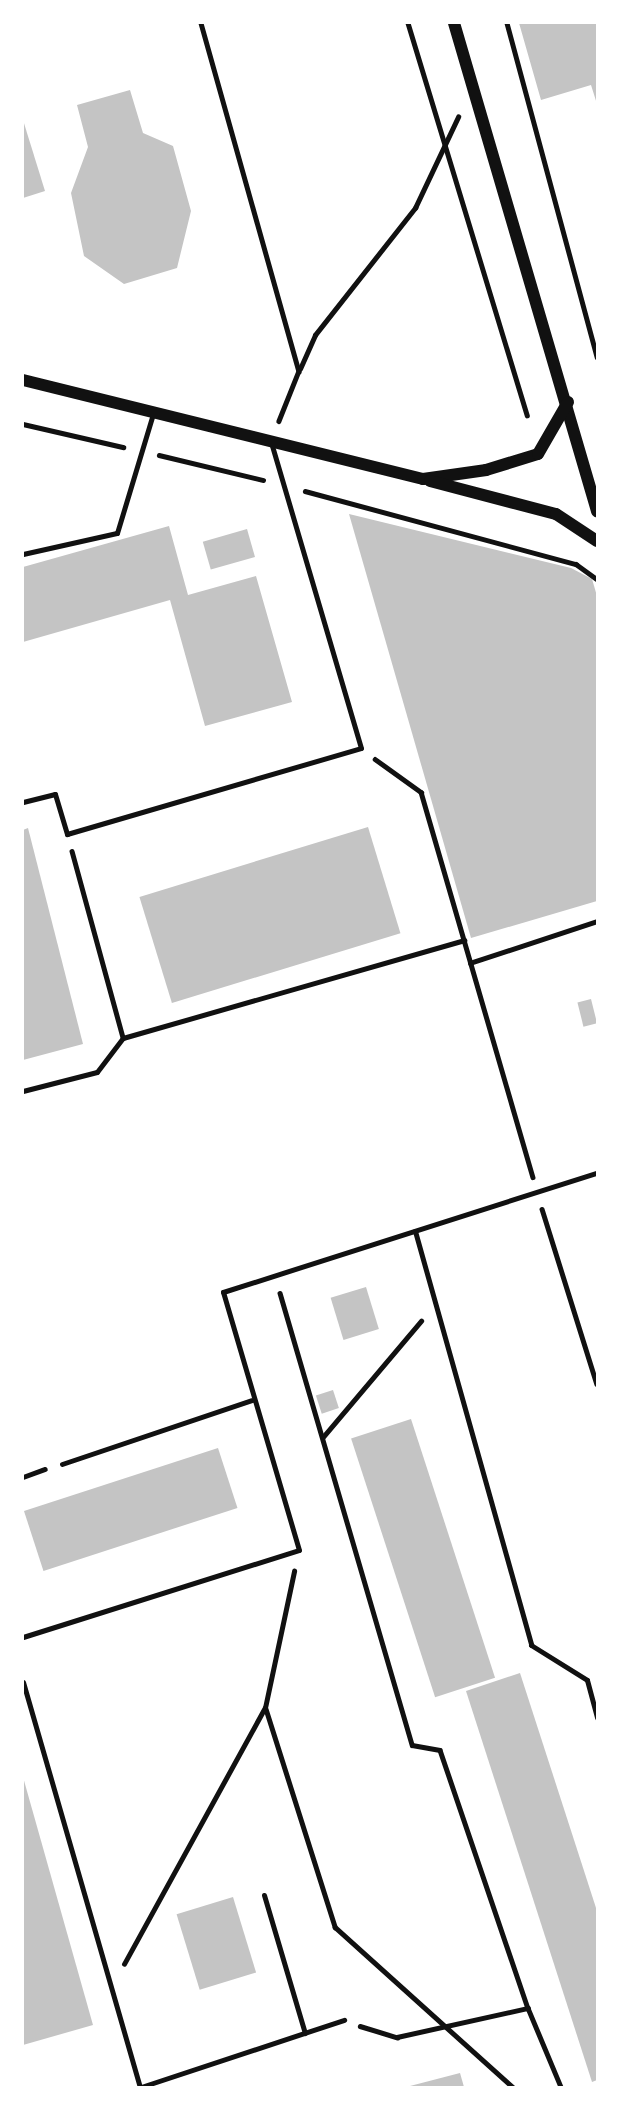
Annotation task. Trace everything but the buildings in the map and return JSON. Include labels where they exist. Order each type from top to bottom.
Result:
[{"type":"street","points":[[454,23],[568,402],[597,510]]},
{"type":"street","points":[[23,380],[556,514],[597,541]]},
{"type":"street","points":[[423,479],[486,470],[538,454],[568,402]]},
{"type":"lane","points":[[23,554],[117,533],[154,412]]},
{"type":"lane","points":[[23,802],[55,794],[67,834],[361,748],[271,442]]},
{"type":"lane","points":[[23,1637],[299,1550],[252,1400],[223,1292],[597,1173]]},
{"type":"lane","points":[[415,1231],[531,1645],[587,1680],[597,1717]]},
{"type":"lane","points":[[62,1464],[252,1400]]},
{"type":"lane","points":[[23,1682],[141,2087],[344,2020]]},
{"type":"lane","points":[[264,1895],[305,2033]]},
{"type":"path","points":[[201,23],[299,371]]},
{"type":"path","points":[[408,23],[527,415]]},
{"type":"path","points":[[507,23],[597,357]]},
{"type":"path","points":[[271,442],[315,335],[415,208],[473,85]]},
{"type":"path","points":[[572,555],[576,564],[597,579]]},
{"type":"path","points":[[361,748],[421,792],[537,1192],[597,1384]]},
{"type":"path","points":[[67,834],[123,1038]]},
{"type":"path","points":[[470,963],[597,921]]},
{"type":"path","points":[[23,1091],[97,1072],[123,1038],[464,940]]},
{"type":"path","points":[[275,1275],[412,1745],[440,1749],[528,2008],[561,2087]]},
{"type":"path","points":[[322,1438],[436,1304]]},
{"type":"path","points":[[112,1986],[265,1708],[299,1550]]},
{"type":"path","points":[[265,1708],[335,1927],[513,2087]]},
{"type":"path","points":[[344,2020],[397,2037],[528,2008]]}]
